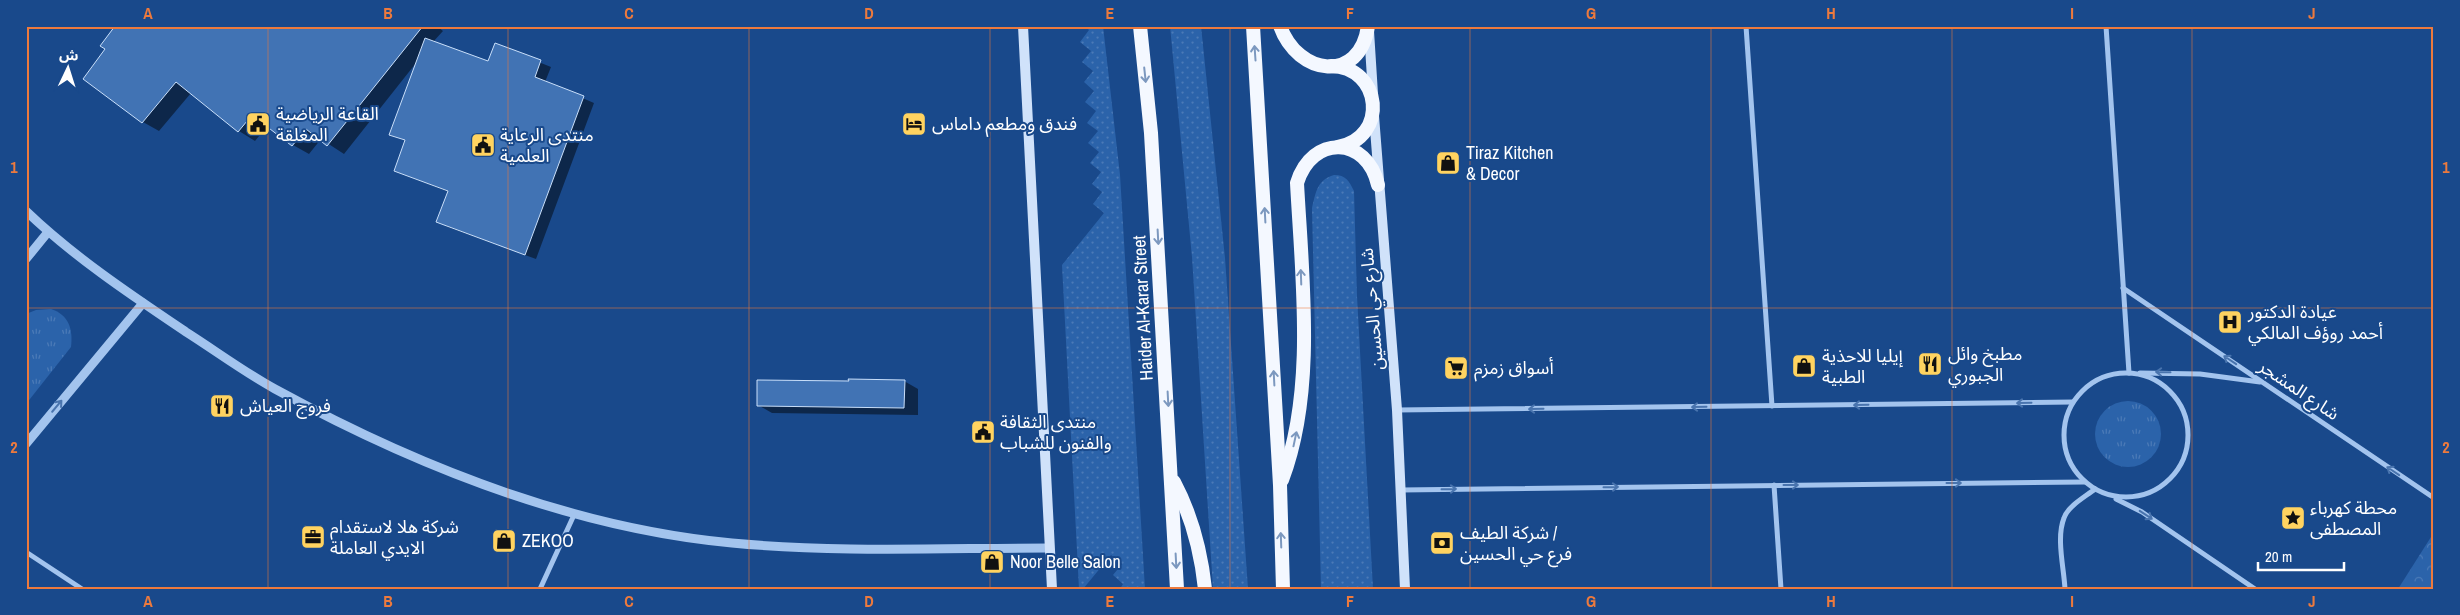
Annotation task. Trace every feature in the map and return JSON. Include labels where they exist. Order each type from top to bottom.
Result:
[{"type":"highway","name":"Haider Al-Karar Street","points":[[1140,26],[1152,133],[1177,589]]},
{"type":"highway","points":[[1253,26],[1280,485],[1283,589]]},
{"type":"highway","points":[[1280,26],[1289,47],[1302,59],[1310,64],[1350,70],[1360,77],[1367,85],[1373,106],[1372,118],[1361,137],[1352,144],[1318,152],[1308,159],[1301,168],[1297,183],[1303,381],[1298,426],[1291,456],[1280,485]]},
{"type":"highway","points":[[1331,66],[1353,57],[1362,46],[1368,26]]},
{"type":"highway","points":[[1330,148],[1352,150],[1363,156],[1371,164],[1378,186]]},
{"type":"highway","points":[[1172,479],[1188,508],[1196,536],[1206,589]]},
{"type":"main road","points":[[1023,26],[1052,589]]},
{"type":"main road","name":"شارع حي الحسين","points":[[1368,26],[1378,186],[1397,410],[1405,589]]},
{"type":"street","points":[[1746,26],[1772,406]]},
{"type":"street","points":[[2106,26],[2128,372]]},
{"type":"street","points":[[26,211],[48,232],[143,303],[272,388],[379,443],[495,488],[574,515],[642,530],[739,544],[821,549],[1049,548]]},
{"type":"street","points":[[26,259],[48,232]]},
{"type":"street","name":"شارع المشجر","points":[[2123,288],[2434,498]]},
{"type":"street","points":[[26,444],[143,303]]},
{"type":"street","points":[[2255,589],[2142,512],[2102,493],[2084,482],[2073,469],[2066,453],[2063,436],[2065,418],[2073,402],[2084,389],[2097,380],[2112,374],[2128,372],[2200,374],[2263,383]]},
{"type":"street","points":[[2102,493],[2121,497],[2140,496],[2158,489],[2173,477],[2184,461],[2189,442],[2188,423],[2181,405],[2170,389],[2154,379],[2135,373]]},
{"type":"street","points":[[1397,410],[2073,402]]},
{"type":"street","points":[[1400,490],[2084,482]]},
{"type":"street","points":[[1774,485],[1781,589]]},
{"type":"street","points":[[2065,589],[2061,533],[2064,518],[2072,506],[2095,489]]},
{"type":"street","points":[[540,589],[574,515]]},
{"type":"street","points":[[26,552],[82,589]]},
{"type":"green space","points":[[1085,26],[1103,26],[1120,175],[1145,589],[1120,589],[1123,584],[1113,575],[1122,564],[1111,555],[1083,589],[1079,589],[1062,265],[1104,213],[1093,204],[1102,192],[1092,184],[1101,172],[1090,163],[1099,152],[1088,143],[1098,131],[1087,123],[1096,111],[1085,102],[1094,91],[1084,82],[1093,71],[1082,62],[1091,51],[1080,42],[1089,30]]},
{"type":"green space","points":[[1170,26],[1201,26],[1225,258],[1248,589],[1213,589],[1192,257]]},
{"type":"green space","points":[[1334,175],[1347,179],[1354,191],[1357,296],[1373,589],[1321,589],[1312,208],[1318,187],[1328,177]]},
{"type":"green space","points":[[51,309],[66,319],[71,334],[71,347],[26,404],[26,314],[36,310]]},
{"type":"green space","points":[[2128,401],[2140,404],[2151,411],[2158,422],[2161,434],[2158,446],[2151,457],[2140,464],[2128,467],[2116,464],[2105,457],[2098,446],[2095,434],[2098,422],[2105,411],[2116,404]]},
{"type":"green space","points":[[2431,537],[2434,539],[2434,589],[2398,589]]},
{"type":"building","points":[[115,26],[423,26],[327,146],[306,129],[292,146],[252,115],[238,132],[176,82],[142,123],[83,79],[105,49],[100,46]]},
{"type":"building","points":[[425,38],[488,61],[495,43],[541,60],[535,77],[584,96],[525,255],[436,222],[448,191],[394,171],[405,140],[389,135]]},
{"type":"building","points":[[848,379],[905,380],[904,408],[757,406],[757,380],[849,381]]},
{"type":"place","name":"القاعة الرياضية المغلقة","points":[[258,124]]},
{"type":"place","name":"فندق ومطعم داماس","points":[[914,124]]},
{"type":"place","name":"منتدى الرعاية العلمية","points":[[483,145]]},
{"type":"place","name":"Tiraz Kitchen & Decor","points":[[1448,163]]},
{"type":"place","name":"عيادة الدكتور أحمد روؤف المالكي","points":[[2230,322]]},
{"type":"place","name":"مطبخ وائل الجبوري","points":[[1930,364]]},
{"type":"place","name":"إيليا للاحذية الطبية","points":[[1804,366]]},
{"type":"place","name":"أسواق زمزم","points":[[1456,368]]},
{"type":"place","name":"فروج العياش","points":[[222,406]]},
{"type":"place","name":"منتدى الثقافة والفنون للشباب","points":[[983,432]]},
{"type":"place","name":"محطة كهرباء المصطفى","points":[[2293,518]]},
{"type":"place","name":"شركة هلا لاستقدام الايدي العاملة","points":[[313,537]]},
{"type":"place","name":"ZEKOO","points":[[504,541]]},
{"type":"place","name":"شركة الطيف / فرع حي الحسين","points":[[1442,543]]},
{"type":"place","name":"Noor Belle Salon","points":[[992,562]]}]
